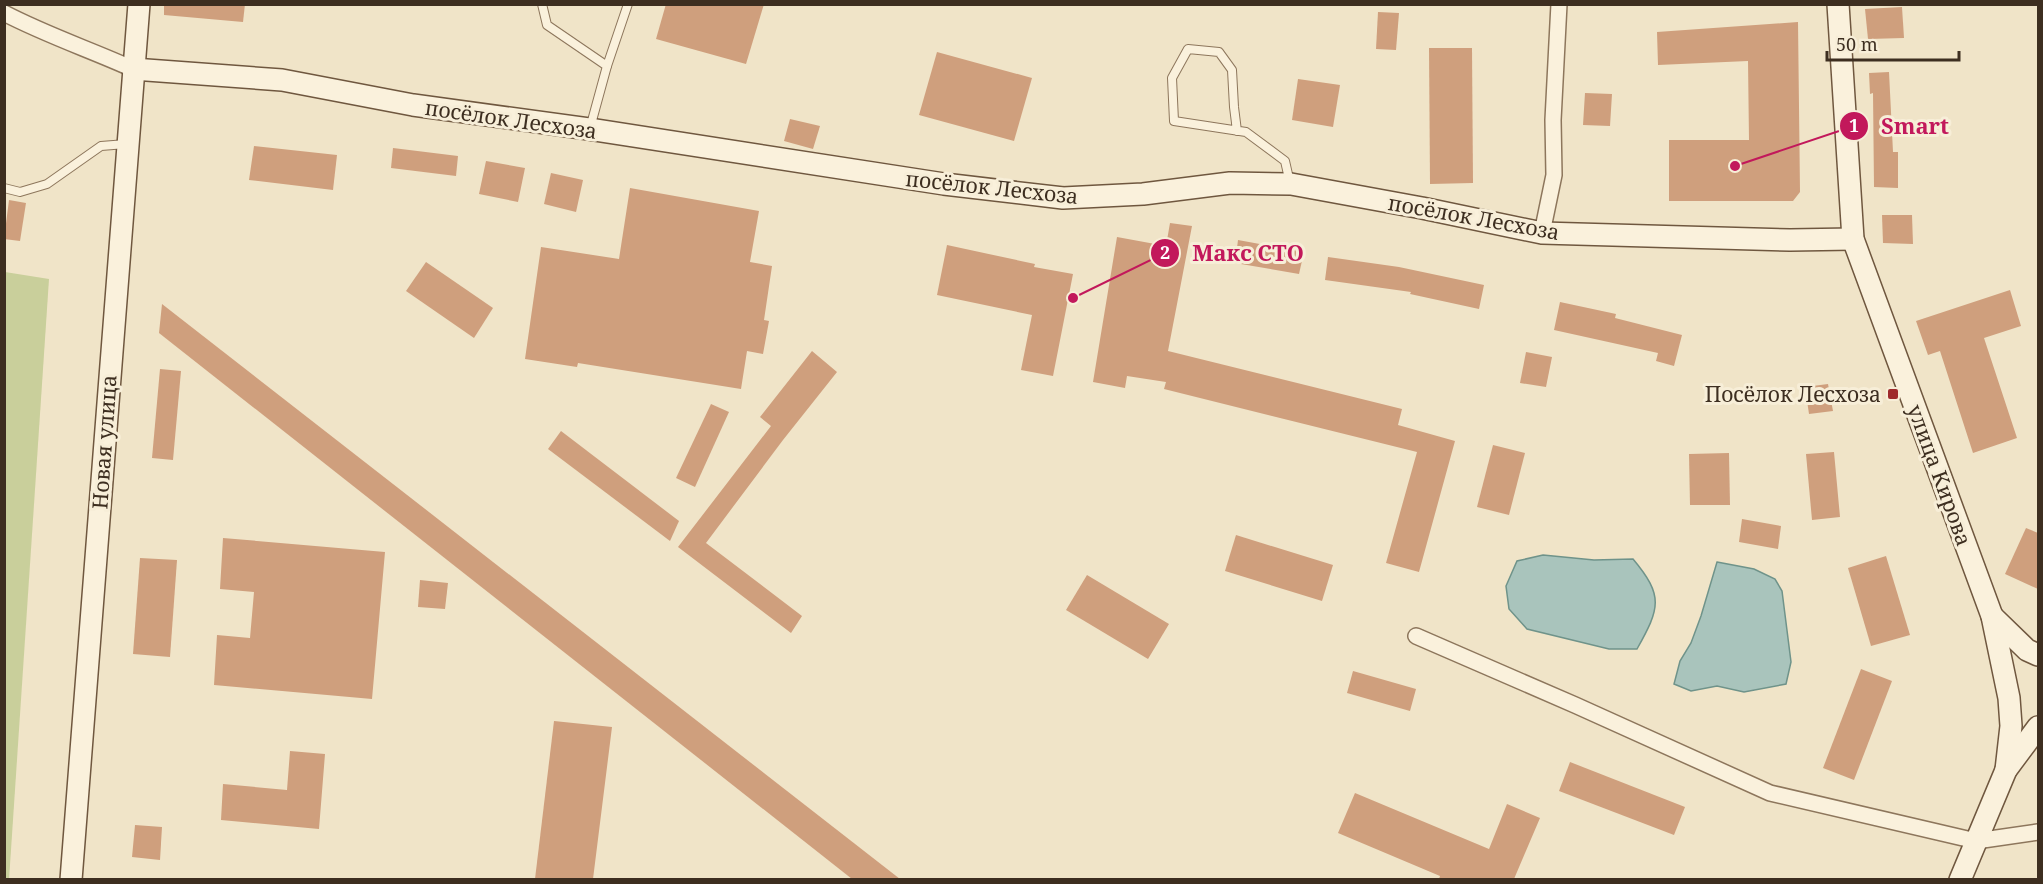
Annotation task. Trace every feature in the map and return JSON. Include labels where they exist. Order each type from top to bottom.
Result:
[{"type":"street","name":"Новая улица","points":[[71,879],[139,4]]},
{"type":"street","points":[[1542,233],[1554,175],[1553,120],[1559,4]]},
{"type":"street","name":"улица Кирова","points":[[1838,4],[1853,240],[1992,616],[2009,698],[2011,726],[2006,770]]},
{"type":"street","points":[[4,13],[32,28],[92,50],[134,69]]},
{"type":"street","name":"посёлок Лесхоза","points":[[134,69],[282,80],[413,105],[589,129],[944,184],[1063,198],[1143,194],[1230,183],[1291,184],[1542,233],[1853,240]]},
{"type":"street","points":[[1992,616],[2027,650],[2038,655]]},
{"type":"street","points":[[1416,636],[1770,793],[1976,841],[2038,832]]},
{"type":"street","points":[[1960,879],[2006,770],[2038,728]]},
{"type":"lane","points":[[542,4],[547,25],[607,66]]},
{"type":"lane","points":[[589,129],[628,4]]},
{"type":"lane","points":[[1237,131],[1232,70],[1219,52],[1188,49],[1172,78],[1174,121],[1237,131],[1246,132],[1285,161],[1291,184]]},
{"type":"lane","points":[[4,188],[20,192],[47,184],[101,146],[128,144]]},
{"type":"green space","points":[[5,272],[49,279],[9,880],[4,879]]},
{"type":"water","points":[[1543,555],[1594,560],[1633,559],[1650,583],[1655,602],[1650,623],[1637,649],[1609,649],[1527,629],[1509,609],[1506,586],[1517,561]]},
{"type":"water","points":[[1717,562],[1754,569],[1775,579],[1782,591],[1791,662],[1786,684],[1744,692],[1717,686],[1691,691],[1674,684],[1680,661],[1691,643],[1701,616]]},
{"type":"building","points":[[164,4],[245,4],[243,22],[164,15]]},
{"type":"building","points":[[666,4],[764,4],[746,64],[656,39]]},
{"type":"building","points":[[1902,7],[1904,38],[1868,39],[1865,9]]},
{"type":"building","points":[[1378,12],[1399,13],[1396,50],[1376,49]]},
{"type":"building","points":[[1798,22],[1800,192],[1793,201],[1669,201],[1669,140],[1749,140],[1748,61],[1658,65],[1657,32]]},
{"type":"building","points":[[1429,48],[1472,48],[1473,183],[1430,184]]},
{"type":"building","points":[[937,52],[1032,78],[1014,141],[919,115]]},
{"type":"building","points":[[1889,72],[1893,152],[1898,152],[1898,188],[1874,187],[1873,93],[1870,94],[1869,73]]},
{"type":"building","points":[[1298,79],[1340,85],[1333,127],[1292,120]]},
{"type":"building","points":[[1585,93],[1612,94],[1610,126],[1583,125]]},
{"type":"building","points":[[790,119],[820,126],[813,149],[784,141]]},
{"type":"building","points":[[254,146],[337,155],[333,190],[249,180]]},
{"type":"building","points":[[393,148],[458,156],[456,176],[391,168]]},
{"type":"building","points":[[486,161],[525,168],[518,202],[479,194]]},
{"type":"building","points":[[551,173],[583,180],[576,212],[544,204]]},
{"type":"building","points":[[630,188],[759,211],[750,262],[772,266],[764,320],[769,321],[763,354],[747,351],[741,389],[578,363],[577,367],[525,359],[541,247],[619,259]]},
{"type":"building","points":[[9,200],[26,203],[20,241],[4,239]]},
{"type":"building","points":[[1882,215],[1912,215],[1913,244],[1883,243]]},
{"type":"building","points":[[1170,223],[1192,226],[1168,351],[1402,409],[1398,425],[1455,441],[1419,572],[1386,563],[1417,452],[1164,389],[1166,382],[1127,376],[1125,388],[1093,382],[1117,237],[1166,246]]},
{"type":"building","points":[[1238,240],[1304,252],[1299,274],[1235,263]]},
{"type":"building","points":[[947,245],[1035,264],[1034,267],[1073,274],[1053,376],[1021,370],[1032,315],[937,295]]},
{"type":"building","points":[[1328,257],[1399,267],[1484,285],[1479,309],[1410,294],[1411,292],[1325,280]]},
{"type":"building","points":[[426,262],[493,308],[474,338],[406,291]]},
{"type":"building","points":[[2010,290],[2021,326],[1984,338],[2017,438],[1973,453],[1940,351],[1928,355],[1916,321]]},
{"type":"building","points":[[1560,302],[1616,314],[1615,318],[1682,335],[1674,366],[1656,361],[1658,353],[1554,330]]},
{"type":"building","points":[[162,304],[900,879],[852,879],[159,333]]},
{"type":"building","points":[[812,351],[837,372],[706,543],[802,616],[791,633],[678,547],[771,426],[760,417]]},
{"type":"building","points":[[1526,352],[1552,357],[1546,387],[1520,383]]},
{"type":"building","points":[[160,369],[181,371],[173,460],[152,458]]},
{"type":"building","points":[[1828,384],[1833,411],[1809,414],[1805,387]]},
{"type":"building","points":[[711,404],[729,412],[695,487],[676,478]]},
{"type":"building","points":[[561,431],[679,521],[670,541],[548,449]]},
{"type":"building","points":[[1493,445],[1525,453],[1509,515],[1477,507]]},
{"type":"building","points":[[1834,452],[1840,517],[1812,520],[1806,454]]},
{"type":"building","points":[[1729,453],[1730,505],[1690,505],[1689,454]]},
{"type":"building","points":[[1742,519],[1781,526],[1778,549],[1739,542]]},
{"type":"building","points":[[2026,528],[2038,533],[2038,589],[2005,574]]},
{"type":"building","points":[[1236,535],[1333,565],[1322,601],[1225,571]]},
{"type":"building","points":[[223,538],[385,552],[372,699],[214,685],[217,635],[250,638],[254,592],[220,589]]},
{"type":"building","points":[[1886,556],[1910,635],[1871,646],[1848,568]]},
{"type":"building","points":[[140,558],[177,560],[170,657],[133,654]]},
{"type":"building","points":[[1087,575],[1169,624],[1148,659],[1066,610]]},
{"type":"building","points":[[420,580],[448,583],[445,609],[418,607]]},
{"type":"building","points":[[1861,669],[1892,681],[1854,780],[1823,768]]},
{"type":"building","points":[[1353,671],[1416,689],[1410,711],[1347,693]]},
{"type":"building","points":[[554,721],[612,727],[593,879],[535,879]]},
{"type":"building","points":[[290,751],[325,754],[319,829],[221,820],[223,784],[287,790]]},
{"type":"building","points":[[1570,762],[1685,807],[1674,835],[1559,791]]},
{"type":"building","points":[[1355,793],[1489,849],[1507,804],[1540,818],[1514,879],[1439,879],[1440,876],[1338,833]]},
{"type":"building","points":[[135,825],[162,827],[160,860],[132,857]]},
{"type":"place","name":"Smart","points":[[1735,166]]},
{"type":"place","name":"Макс СТО","points":[[1073,298]]},
{"type":"place","name":"Посёлок Лесхоза","points":[[1893,394]]}]
